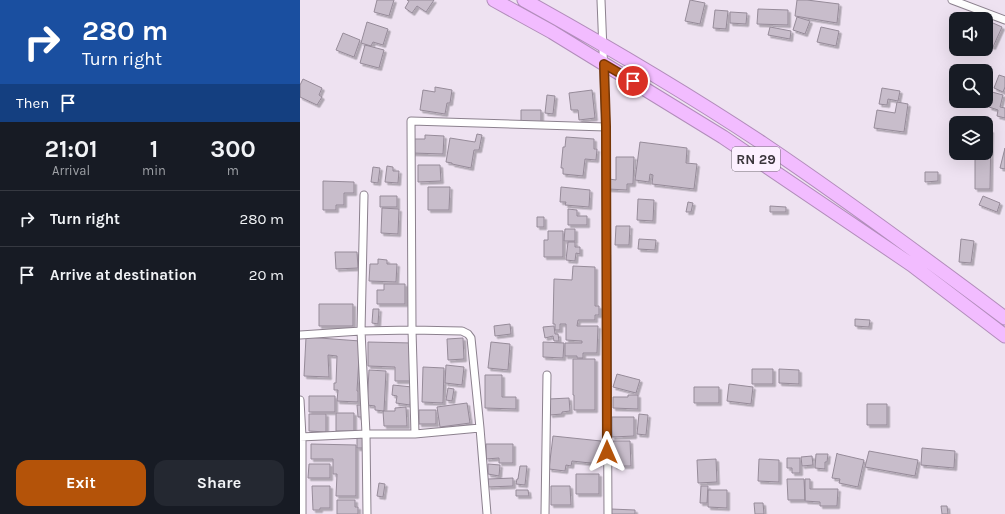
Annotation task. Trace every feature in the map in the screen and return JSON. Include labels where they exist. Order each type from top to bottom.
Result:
[{"type":"highway","name":"RN 29","points":[[494,0],[552,32],[723,137],[912,265],[1005,336]]},
{"type":"highway","name":"RN 29","points":[[524,0],[602,44],[768,147],[883,227],[1005,318]]},
{"type":"street","points":[[601,0],[606,127],[608,514]]},
{"type":"street","points":[[954,1],[1005,20]]},
{"type":"street","points":[[415,434],[412,330],[410,121],[606,127]]},
{"type":"street","points":[[364,195],[361,331],[366,434],[367,514]]},
{"type":"street","points":[[300,335],[361,331],[412,330],[462,331],[468,334],[471,338],[487,514]]},
{"type":"street","points":[[545,514],[547,375]]},
{"type":"street","points":[[300,400],[302,514]]},
{"type":"street","points":[[301,437],[366,434],[415,434],[480,428]]},
{"type":"building","points":[[377,0],[394,0],[389,16],[374,12]]},
{"type":"building","points":[[407,0],[434,0],[426,12],[417,6],[412,13],[405,8],[409,1]]},
{"type":"building","points":[[690,0],[705,3],[700,24],[685,21]]},
{"type":"building","points":[[797,0],[839,4],[837,23],[795,16]]},
{"type":"building","points":[[758,9],[788,10],[788,25],[757,24]]},
{"type":"building","points":[[715,10],[728,11],[726,29],[713,28]]},
{"type":"building","points":[[730,12],[747,13],[746,24],[730,23]]},
{"type":"building","points":[[797,17],[810,21],[805,34],[793,30]]},
{"type":"building","points":[[367,22],[388,29],[383,45],[373,42],[371,46],[361,43]]},
{"type":"building","points":[[993,23],[1002,27],[993,47]]},
{"type":"building","points":[[770,27],[791,31],[790,39],[768,35]]},
{"type":"building","points":[[821,27],[839,31],[836,46],[817,42]]},
{"type":"building","points":[[343,33],[360,40],[354,57],[336,50]]},
{"type":"building","points":[[365,45],[384,50],[379,68],[360,63]]},
{"type":"building","points":[[999,75],[1005,77],[1005,87],[1003,92],[994,88]]},
{"type":"building","points":[[303,79],[322,88],[319,95],[322,97],[317,105],[300,97],[300,85]]},
{"type":"building","points":[[435,87],[452,90],[450,103],[447,103],[445,114],[420,110],[423,90],[435,92]]},
{"type":"building","points":[[882,88],[900,91],[898,101],[888,99],[887,105],[879,104]]},
{"type":"building","points":[[592,90],[595,118],[579,120],[578,110],[571,110],[569,93]]},
{"type":"building","points":[[993,92],[1003,95],[1000,107],[1005,108],[1005,118],[997,116],[998,110],[992,108]]},
{"type":"building","points":[[547,95],[555,96],[553,114],[545,113]]},
{"type":"building","points":[[897,102],[908,104],[904,132],[874,128],[877,110],[895,113]]},
{"type":"building","points":[[521,110],[541,110],[541,123],[521,123]]},
{"type":"building","points":[[477,134],[482,135],[479,150],[474,150],[471,168],[446,162],[450,138],[475,142]]},
{"type":"building","points":[[425,135],[444,136],[443,154],[412,153],[413,139],[425,139]]},
{"type":"building","points":[[566,137],[594,139],[594,149],[597,149],[596,160],[585,159],[583,176],[563,174],[563,168],[561,168],[563,147],[565,147]]},
{"type":"building","points":[[640,142],[687,148],[686,163],[697,164],[694,189],[652,184],[653,175],[650,174],[649,182],[635,180]]},
{"type":"building","points":[[1005,148],[1005,169],[1000,168]]},
{"type":"building","points":[[616,157],[634,157],[633,184],[627,184],[627,190],[608,189],[609,179],[616,180]]},
{"type":"building","points":[[975,160],[990,160],[990,189],[975,189]]},
{"type":"building","points":[[418,165],[440,165],[441,181],[418,182]]},
{"type":"building","points":[[387,166],[393,167],[393,171],[399,171],[398,183],[385,182]]},
{"type":"building","points":[[373,167],[380,168],[378,183],[371,182]]},
{"type":"building","points":[[925,172],[938,172],[938,181],[925,182]]},
{"type":"building","points":[[323,181],[354,182],[354,193],[344,193],[344,205],[336,205],[336,210],[323,210]]},
{"type":"building","points":[[428,187],[450,187],[449,210],[428,210]]},
{"type":"building","points":[[561,187],[590,190],[589,207],[565,205],[566,202],[560,202]]},
{"type":"building","points":[[380,196],[397,196],[397,207],[380,207]]},
{"type":"building","points":[[983,196],[1000,203],[997,212],[979,205]]},
{"type":"building","points":[[638,199],[654,200],[653,221],[637,220]]},
{"type":"building","points":[[688,202],[693,203],[691,212],[686,212]]},
{"type":"building","points":[[770,206],[786,207],[786,212],[770,212]]},
{"type":"building","points":[[382,208],[399,209],[398,234],[381,233]]},
{"type":"building","points":[[568,209],[577,210],[577,216],[587,216],[587,225],[568,225]]},
{"type":"building","points":[[537,217],[544,217],[544,227],[537,227]]},
{"type":"building","points":[[616,226],[630,226],[629,245],[615,245]]},
{"type":"building","points":[[565,229],[575,229],[575,241],[564,241]]},
{"type":"building","points":[[548,231],[563,231],[563,257],[544,257],[544,240],[548,240]]},
{"type":"building","points":[[639,239],[656,240],[655,250],[638,249]]},
{"type":"building","points":[[961,239],[974,241],[971,263],[959,262]]},
{"type":"building","points":[[568,242],[575,242],[575,247],[580,247],[580,254],[576,253],[575,261],[566,260]]},
{"type":"building","points":[[335,252],[357,252],[358,268],[336,269]]},
{"type":"building","points":[[378,259],[387,260],[387,264],[397,264],[396,282],[369,281],[370,264],[378,264]]},
{"type":"building","points":[[573,266],[595,267],[595,306],[599,306],[599,315],[595,315],[595,320],[578,320],[577,326],[598,326],[597,353],[583,353],[583,358],[577,358],[577,356],[565,356],[565,343],[582,343],[582,341],[566,340],[566,324],[560,324],[560,330],[555,330],[555,324],[553,324],[554,279],[572,280]]},
{"type":"building","points":[[384,284],[405,284],[405,304],[377,304],[377,290],[384,290]]},
{"type":"building","points":[[319,304],[353,304],[353,326],[319,326]]},
{"type":"building","points":[[373,309],[379,309],[378,324],[372,323]]},
{"type":"building","points":[[855,319],[870,320],[869,327],[855,326]]},
{"type":"building","points":[[510,324],[511,334],[495,336],[494,326]]},
{"type":"building","points":[[554,326],[555,334],[558,334],[559,341],[554,341],[553,336],[545,338],[543,327]]},
{"type":"building","points":[[306,337],[360,341],[357,391],[358,402],[337,401],[338,390],[334,390],[334,383],[336,383],[337,356],[328,355],[329,377],[304,376]]},
{"type":"building","points":[[463,338],[464,359],[448,360],[447,339]]},
{"type":"building","points":[[368,342],[412,343],[412,381],[395,381],[395,367],[368,366]]},
{"type":"building","points":[[491,342],[510,344],[508,370],[488,368]]},
{"type":"building","points":[[543,342],[564,343],[563,358],[543,357]]},
{"type":"building","points":[[573,359],[595,359],[595,410],[574,410]]},
{"type":"building","points":[[446,365],[464,367],[462,385],[445,383]]},
{"type":"building","points":[[423,367],[444,368],[443,403],[422,402]]},
{"type":"building","points":[[752,369],[773,369],[773,384],[752,384]]},
{"type":"building","points":[[779,369],[799,370],[799,384],[779,383]]},
{"type":"building","points":[[369,370],[386,371],[384,411],[375,410],[375,406],[367,405]]},
{"type":"building","points":[[617,374],[640,380],[636,393],[613,387]]},
{"type":"building","points":[[485,375],[502,375],[502,397],[516,397],[516,409],[485,408]]},
{"type":"building","points":[[729,384],[753,387],[751,404],[727,401]]},
{"type":"building","points":[[393,385],[412,387],[410,405],[396,403],[397,396],[392,395]]},
{"type":"building","points":[[694,387],[719,387],[719,403],[694,403]]},
{"type":"building","points":[[448,388],[454,389],[452,401],[446,400]]},
{"type":"building","points":[[628,395],[638,395],[638,409],[613,408],[613,397],[628,397]]},
{"type":"building","points":[[309,396],[335,396],[335,412],[309,412]]},
{"type":"building","points":[[569,398],[570,411],[562,412],[562,414],[550,415],[549,399]]},
{"type":"building","points":[[467,403],[470,423],[440,427],[437,407]]},
{"type":"building","points":[[867,404],[887,404],[887,425],[867,425]]},
{"type":"building","points":[[357,405],[361,405],[362,417],[358,417]]},
{"type":"building","points":[[406,407],[407,426],[384,426],[383,411],[395,411],[395,408]]},
{"type":"building","points":[[419,410],[436,410],[436,424],[419,424]]},
{"type":"building","points":[[336,413],[354,413],[354,431],[336,431]]},
{"type":"building","points":[[309,414],[326,414],[326,432],[309,431]]},
{"type":"building","points":[[639,414],[648,415],[646,435],[637,434]]},
{"type":"building","points":[[612,417],[634,417],[634,436],[612,437]]},
{"type":"building","points":[[357,435],[365,435],[365,448],[357,448]]},
{"type":"building","points":[[553,436],[601,441],[599,464],[572,461],[571,466],[566,465],[565,471],[549,469]]},
{"type":"building","points":[[613,441],[630,441],[631,466],[614,466]]},
{"type":"building","points":[[311,444],[356,445],[356,496],[336,496],[337,474],[333,474],[333,459],[311,459]]},
{"type":"building","points":[[486,444],[513,444],[513,463],[499,463],[499,458],[486,459]]},
{"type":"building","points":[[922,448],[955,451],[954,468],[921,465]]},
{"type":"building","points":[[869,451],[918,460],[915,476],[865,467]]},
{"type":"building","points":[[837,453],[864,460],[858,487],[839,483],[840,479],[832,478]]},
{"type":"building","points":[[816,454],[828,454],[827,462],[825,462],[825,469],[815,468]]},
{"type":"building","points":[[812,456],[813,465],[802,466],[801,457]]},
{"type":"building","points":[[787,458],[800,458],[800,473],[792,473],[792,468],[787,468]]},
{"type":"building","points":[[716,459],[717,482],[698,483],[697,460]]},
{"type":"building","points":[[759,459],[779,460],[779,482],[758,481]]},
{"type":"building","points":[[309,464],[330,464],[330,478],[308,478]]},
{"type":"building","points":[[488,464],[500,465],[499,476],[488,474]]},
{"type":"building","points":[[520,466],[527,466],[525,485],[516,484]]},
{"type":"building","points":[[576,474],[599,474],[599,494],[576,494]]},
{"type":"building","points":[[513,478],[513,486],[488,487],[488,479]]},
{"type":"building","points":[[787,479],[804,479],[805,500],[788,500]]},
{"type":"building","points":[[805,479],[810,479],[810,489],[838,489],[837,506],[820,506],[820,502],[805,501]]},
{"type":"building","points":[[379,483],[385,484],[383,497],[377,496]]},
{"type":"building","points":[[312,486],[330,486],[330,508],[313,510]]},
{"type":"building","points":[[551,486],[570,486],[571,505],[551,505]]},
{"type":"building","points":[[701,486],[708,486],[707,503],[700,503]]},
{"type":"building","points":[[516,490],[528,490],[529,496],[516,496]]},
{"type":"building","points":[[708,490],[727,490],[727,508],[708,507]]},
{"type":"building","points":[[337,500],[355,500],[355,507],[358,507],[358,514],[337,514]]},
{"type":"building","points":[[754,503],[763,503],[764,514],[755,514]]},
{"type":"building","points":[[941,506],[947,506],[948,514],[942,514]]},
{"type":"building","points":[[611,509],[635,510],[635,514],[611,514]]},
{"type":"route","points":[[607,452],[606,127],[604,64],[633,81]]}]
